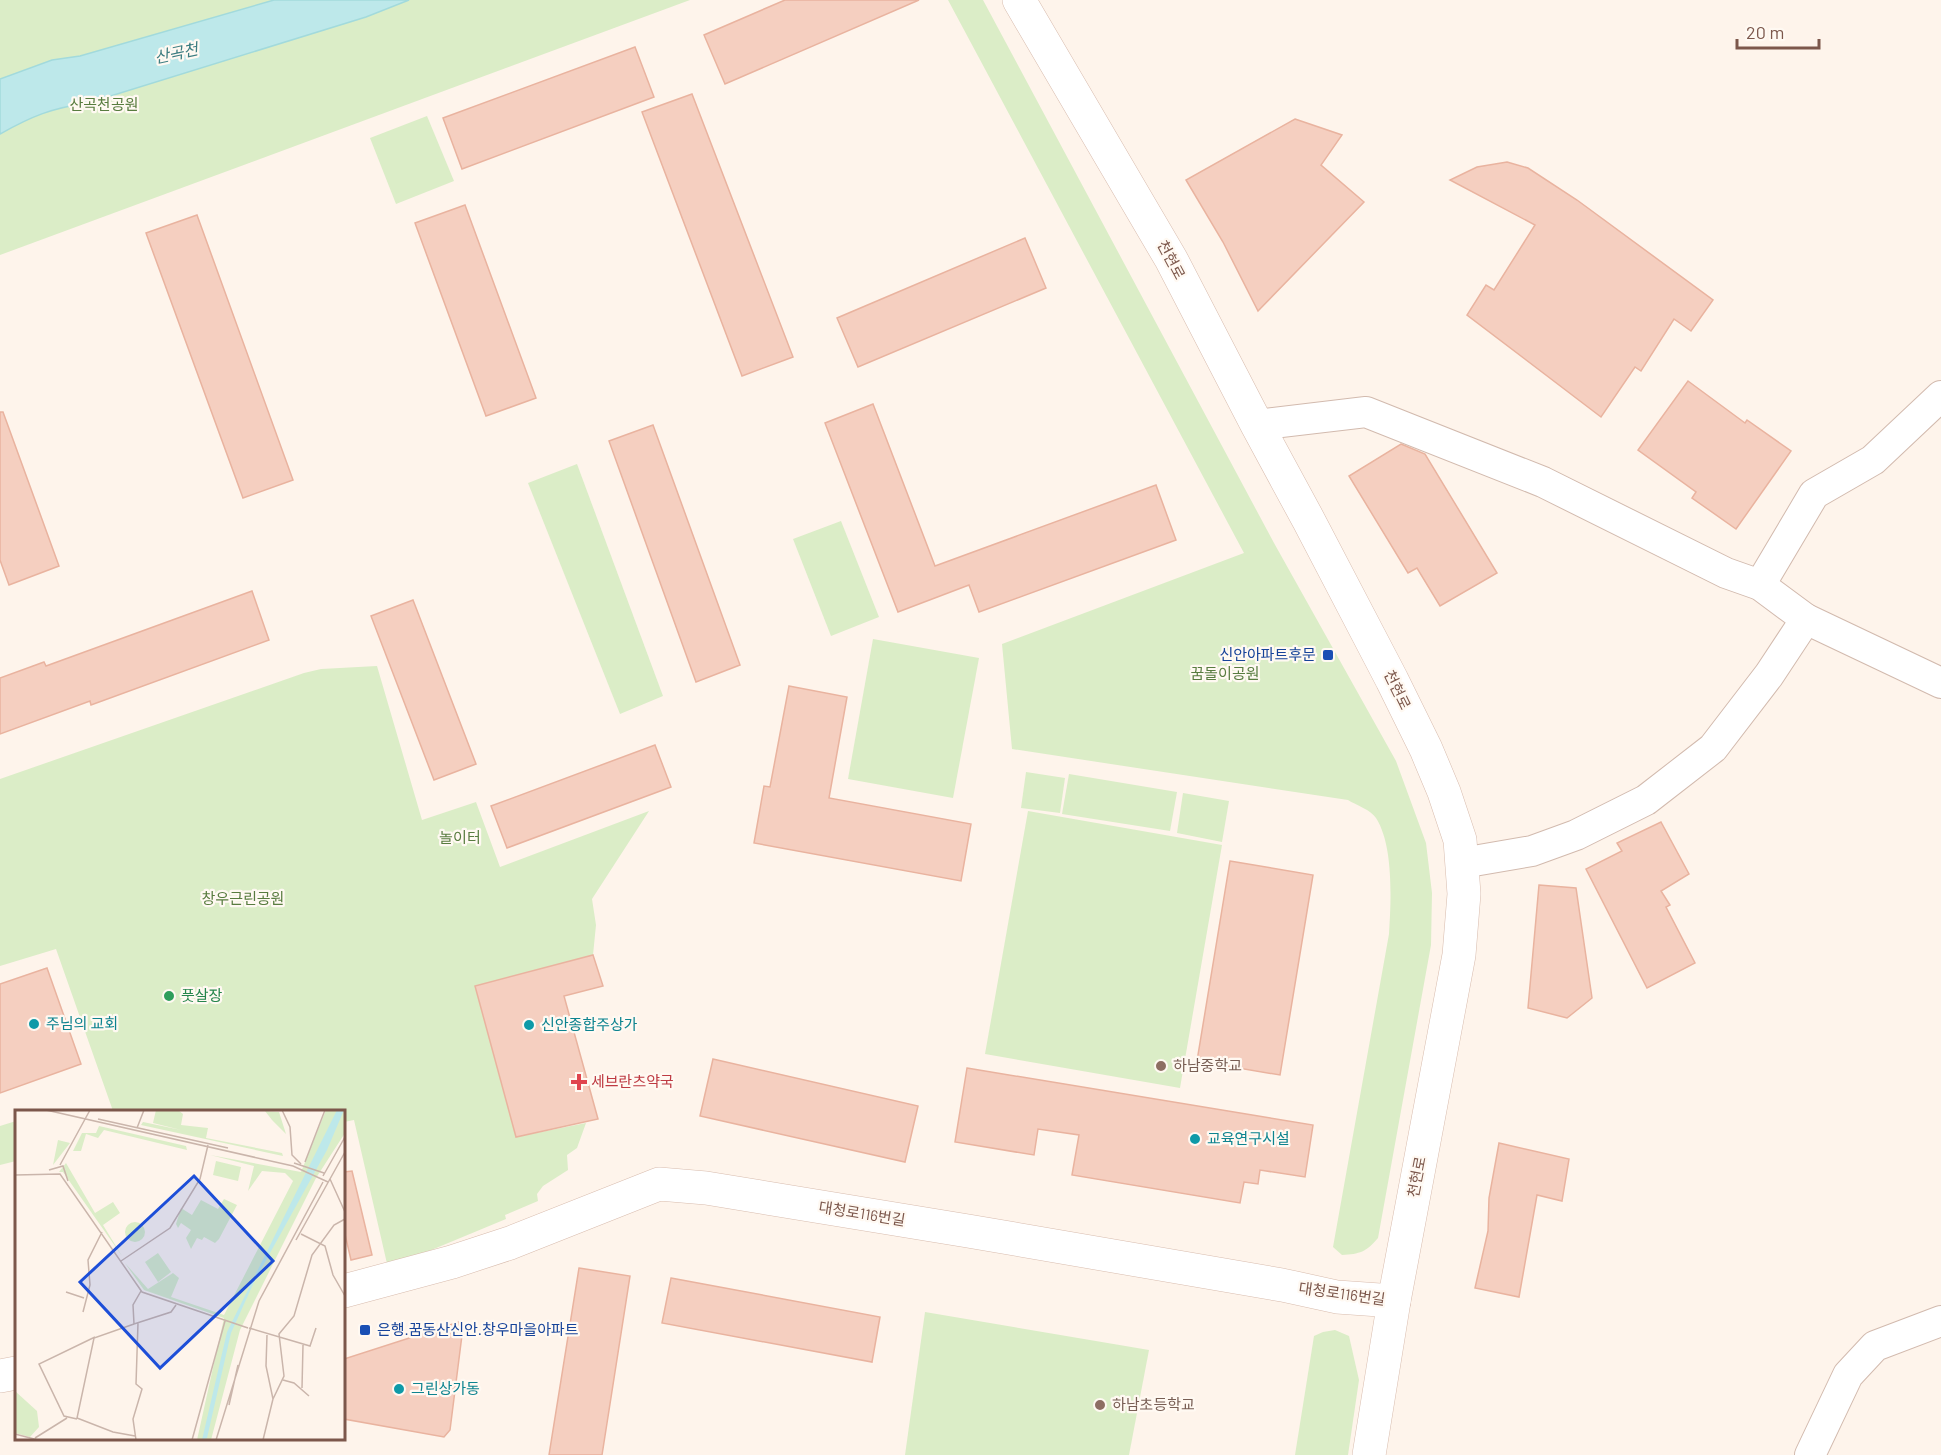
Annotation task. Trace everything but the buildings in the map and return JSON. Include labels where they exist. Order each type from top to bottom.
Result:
[{"type":"main road","name":"천현로","points":[[1019,0],[1171,259],[1392,680],[1444,792],[1460,840],[1464,894],[1459,955],[1394,1301],[1369,1455]]},
{"type":"main road","name":"대청로116번길","points":[[345,1291],[452,1262],[510,1243],[659,1184],[706,1188],[968,1231],[1336,1296],[1394,1301]]},
{"type":"main road","points":[[0,1376],[15,1373]]},
{"type":"street","points":[[1760,585],[1814,494],[1873,460],[1941,396]]},
{"type":"street","points":[[1257,425],[1366,412],[1543,482],[1726,573],[1760,585],[1806,619],[1941,683]]},
{"type":"street","points":[[1462,864],[1532,851],[1576,835],[1646,800],[1713,748],[1769,675],[1806,619]]},
{"type":"street","points":[[1810,1455],[1848,1375],[1875,1346],[1941,1321]]},
{"type":"green space","name":"산곡천공원","points":[[0,0],[690,0],[0,255]]},
{"type":"green space","name":"꿈돌이공원","points":[[948,0],[983,0],[1274,543],[1396,761],[1426,843],[1432,893],[1431,945],[1378,1238],[1358,1253],[1342,1255],[1333,1247],[1389,934],[1391,891],[1389,859],[1382,830],[1374,815],[1348,800],[1012,749],[1002,644],[1244,553]]},
{"type":"green space","points":[[427,116],[454,181],[396,204],[370,138]]},
{"type":"green space","points":[[577,464],[663,696],[620,714],[528,483]]},
{"type":"green space","points":[[841,521],[879,617],[831,636],[793,539]]},
{"type":"green space","points":[[873,639],[979,658],[953,798],[848,779]]},
{"type":"green space","name":"창우근린공원","points":[[377,666],[422,820],[476,802],[500,867],[649,811],[592,899],[596,925],[593,955],[475,986],[516,1137],[586,1123],[577,1148],[567,1155],[568,1170],[543,1186],[537,1194],[538,1201],[505,1215],[506,1219],[388,1268],[354,1120],[345,1122],[345,1110],[113,1110],[56,949],[0,966],[0,779],[321,669]]},
{"type":"green space","points":[[1026,772],[1065,778],[1060,813],[1021,808]]},
{"type":"green space","points":[[1069,774],[1177,792],[1170,831],[1062,814]]},
{"type":"green space","points":[[1183,793],[1229,801],[1222,842],[1177,833]]},
{"type":"green space","points":[[1028,811],[1222,845],[1180,1088],[985,1054]]},
{"type":"green space","points":[[15,1121],[15,1161],[0,1165],[0,1126]]},
{"type":"green space","points":[[925,1312],[1149,1350],[1129,1455],[905,1455]]},
{"type":"green space","points":[[1335,1330],[1349,1336],[1359,1380],[1348,1455],[1295,1455],[1314,1336]]},
{"type":"water","name":"산곡천","points":[[274,0],[409,0],[366,17],[88,103],[42,114],[0,134],[0,79],[52,60],[80,56]]},
{"type":"place","name":"신안아파트후문","points":[[1328,655]]},
{"type":"place","name":"풋살장","points":[[169,996]]},
{"type":"place","name":"주님의 교회","points":[[34,1024]]},
{"type":"place","name":"신안종합주상가","points":[[529,1025]]},
{"type":"place","name":"하남중학교","points":[[1161,1066]]},
{"type":"place","name":"세브란츠약국","points":[[579,1082]]},
{"type":"place","name":"교육연구시설","points":[[1195,1139]]},
{"type":"place","name":"은행.꿈동산신안.창우마을아파트","points":[[365,1330]]},
{"type":"place","name":"그린상가동","points":[[399,1389]]},
{"type":"place","name":"하남초등학교","points":[[1100,1405]]},
{"type":"park label","name":"놀이터","points":[[460,838]]}]
